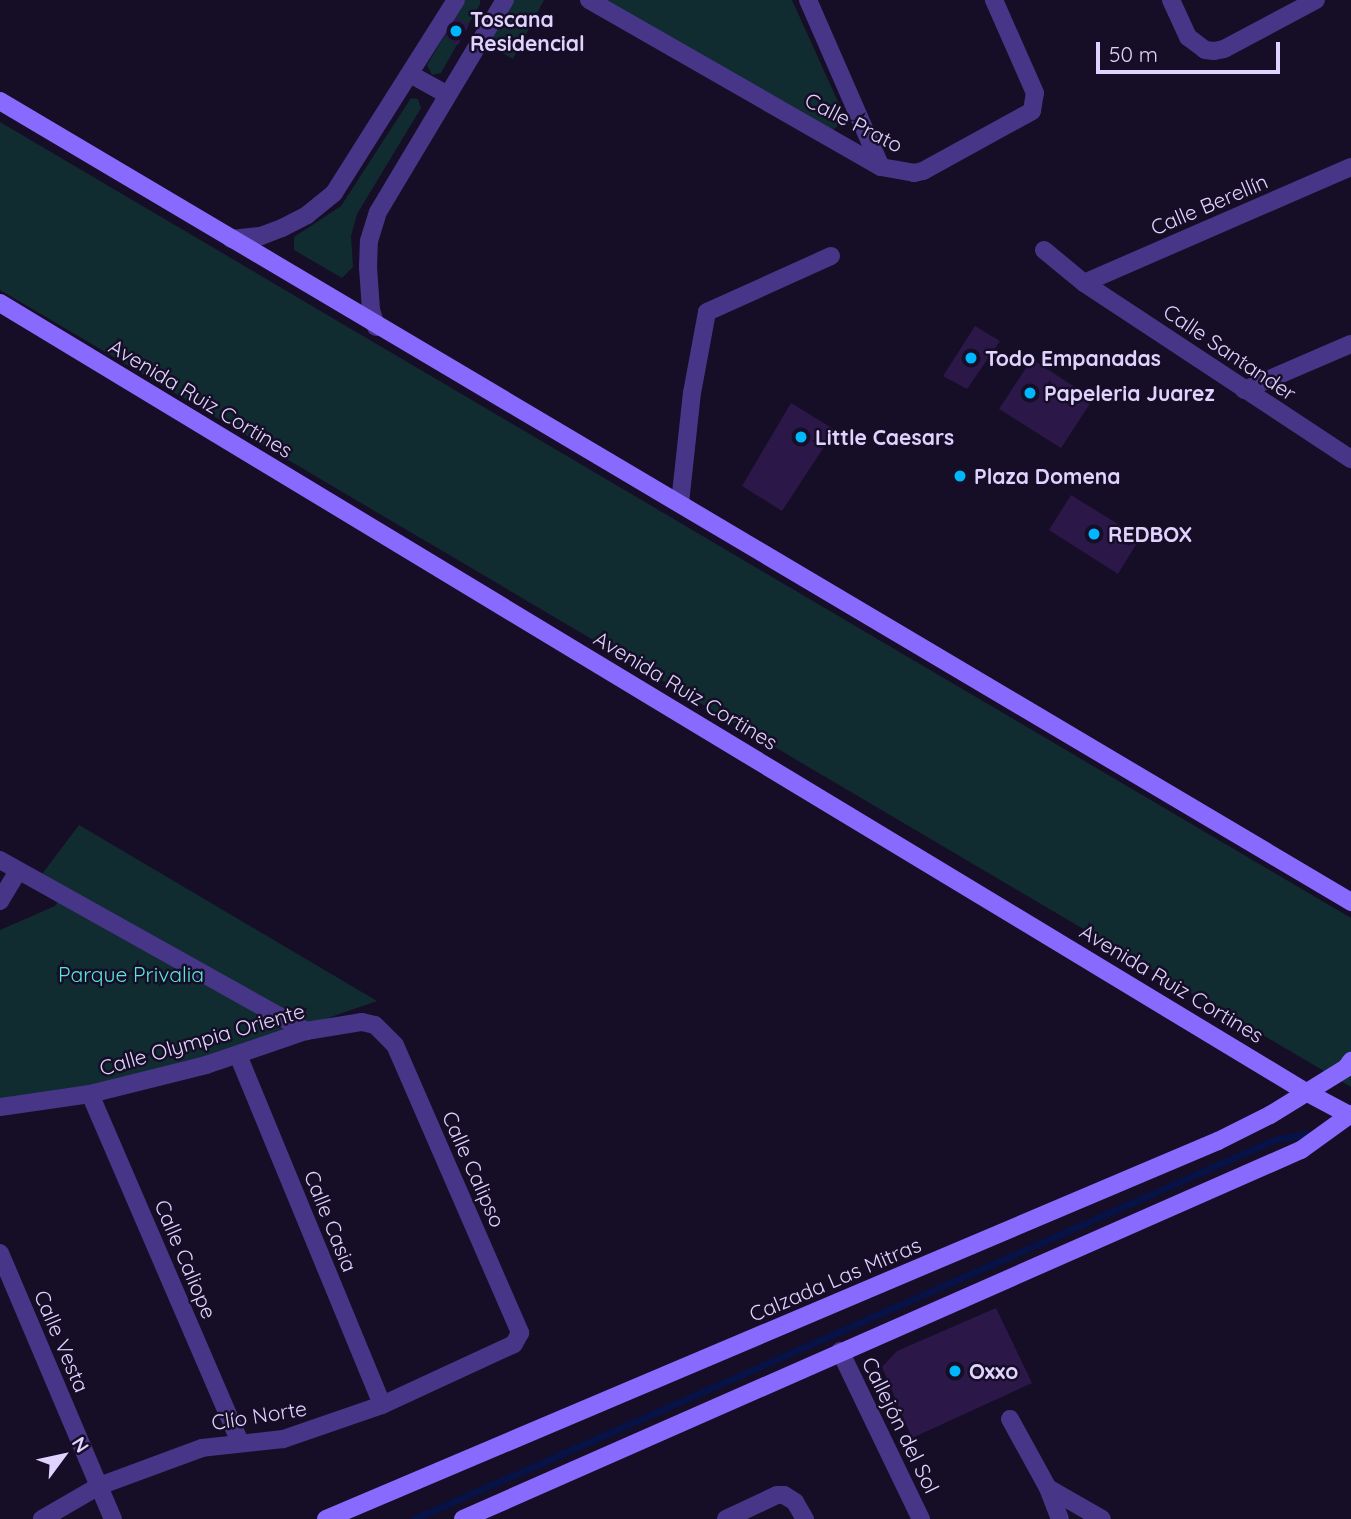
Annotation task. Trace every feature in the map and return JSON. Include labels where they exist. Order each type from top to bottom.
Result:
[{"type":"street","points":[[231,239],[261,236],[282,228],[307,215],[334,193],[456,0]]},
{"type":"street","points":[[376,327],[371,310],[368,267],[369,241],[378,212],[446,94],[505,0]]},
{"type":"street","name":"Calle Prato","points":[[589,0],[881,166],[904,172],[923,171],[1032,111],[1035,93],[994,0]]},
{"type":"street","points":[[808,0],[881,166]]},
{"type":"street","points":[[1171,0],[1188,37],[1205,50],[1214,51],[1224,49],[1316,0]]},
{"type":"street","points":[[410,74],[446,94]]},
{"type":"street","points":[[0,102],[1351,902]]},
{"type":"street","name":"Calle Berellín","points":[[1084,283],[1351,167]]},
{"type":"street","name":"Calle Santander","points":[[1044,250],[1084,283],[1351,458]]},
{"type":"street","points":[[681,503],[692,393],[707,312],[831,256]]},
{"type":"street","name":"Avenida Ruiz Cortines","points":[[0,303],[1306,1093],[1351,1115]]},
{"type":"street","points":[[1244,390],[1351,344]]},
{"type":"street","points":[[0,860],[306,1031]]},
{"type":"street","points":[[0,901],[18,871]]},
{"type":"street","name":"Calle Olympia Oriente","points":[[0,1107],[90,1094],[238,1055],[306,1031],[362,1022],[375,1025]]},
{"type":"street","name":"Calle Calipso","points":[[375,1025],[395,1045],[520,1328],[520,1338]]},
{"type":"street","name":"Calle Casia","points":[[238,1055],[382,1405]]},
{"type":"street","name":"Calzada Las Mitras","points":[[326,1519],[1218,1141],[1306,1093],[1346,1068],[1351,1061]]},
{"type":"street","name":"Calle Caliope","points":[[90,1094],[240,1443]]},
{"type":"street","points":[[463,1519],[1301,1150],[1351,1115]]},
{"type":"street","name":"Calle Vesta","points":[[0,1253],[113,1519]]},
{"type":"street","name":"Clío Norte","points":[[42,1519],[66,1514],[99,1486],[202,1448],[283,1439],[382,1405],[514,1344],[520,1338]]},
{"type":"street","name":"Callejón del Sol","points":[[840,1351],[921,1519]]},
{"type":"street","points":[[1010,1419],[1048,1488],[1060,1519]]},
{"type":"street","points":[[1048,1488],[1102,1519]]},
{"type":"street","points":[[726,1519],[777,1495],[784,1495],[795,1502],[805,1519]]},
{"type":"green space","points":[[465,0],[480,0],[480,4],[441,73],[432,75],[427,65]]},
{"type":"green space","points":[[513,0],[544,0],[513,59],[488,45]]},
{"type":"green space","points":[[604,0],[792,0],[839,104],[841,119],[837,127],[829,132]]},
{"type":"green space","points":[[411,98],[418,99],[421,108],[357,214],[351,236],[353,267],[342,278],[294,250],[294,237],[341,206]]},
{"type":"green space","points":[[0,122],[1351,918],[1351,1087],[0,290]]},
{"type":"green space","name":"Parque Privalia","points":[[79,825],[377,1001],[213,1058],[114,1084],[0,1103],[0,930],[55,906],[63,893],[39,878]]},
{"type":"building","name":"Toscana Residencial","points":[[455,17],[469,25],[458,45],[444,36]]},
{"type":"building","name":"Todo Empanadas","points":[[975,326],[1000,341],[967,389],[943,376]]},
{"type":"building","points":[[1032,359],[1093,399],[1061,448],[999,409]]},
{"type":"building","points":[[791,403],[835,430],[782,511],[742,486]]},
{"type":"building","name":"REDBOX","points":[[1071,495],[1140,538],[1118,574],[1049,530]]},
{"type":"building","name":"Oxxo","points":[[996,1308],[1032,1383],[912,1438],[882,1367],[897,1351]]},
{"type":"waterway","points":[[414,1519],[1274,1140],[1306,1134]]},
{"type":"place","name":"Toscana Residencial","points":[[456,31]]},
{"type":"place","name":"Todo Empanadas","points":[[971,358]]},
{"type":"place","name":"Papeleria Juarez","points":[[1030,393]]},
{"type":"place","name":"Little Caesars","points":[[801,437]]},
{"type":"place","name":"Plaza Domena","points":[[960,476]]},
{"type":"place","name":"REDBOX","points":[[1094,534]]},
{"type":"place","name":"Oxxo","points":[[955,1371]]}]
